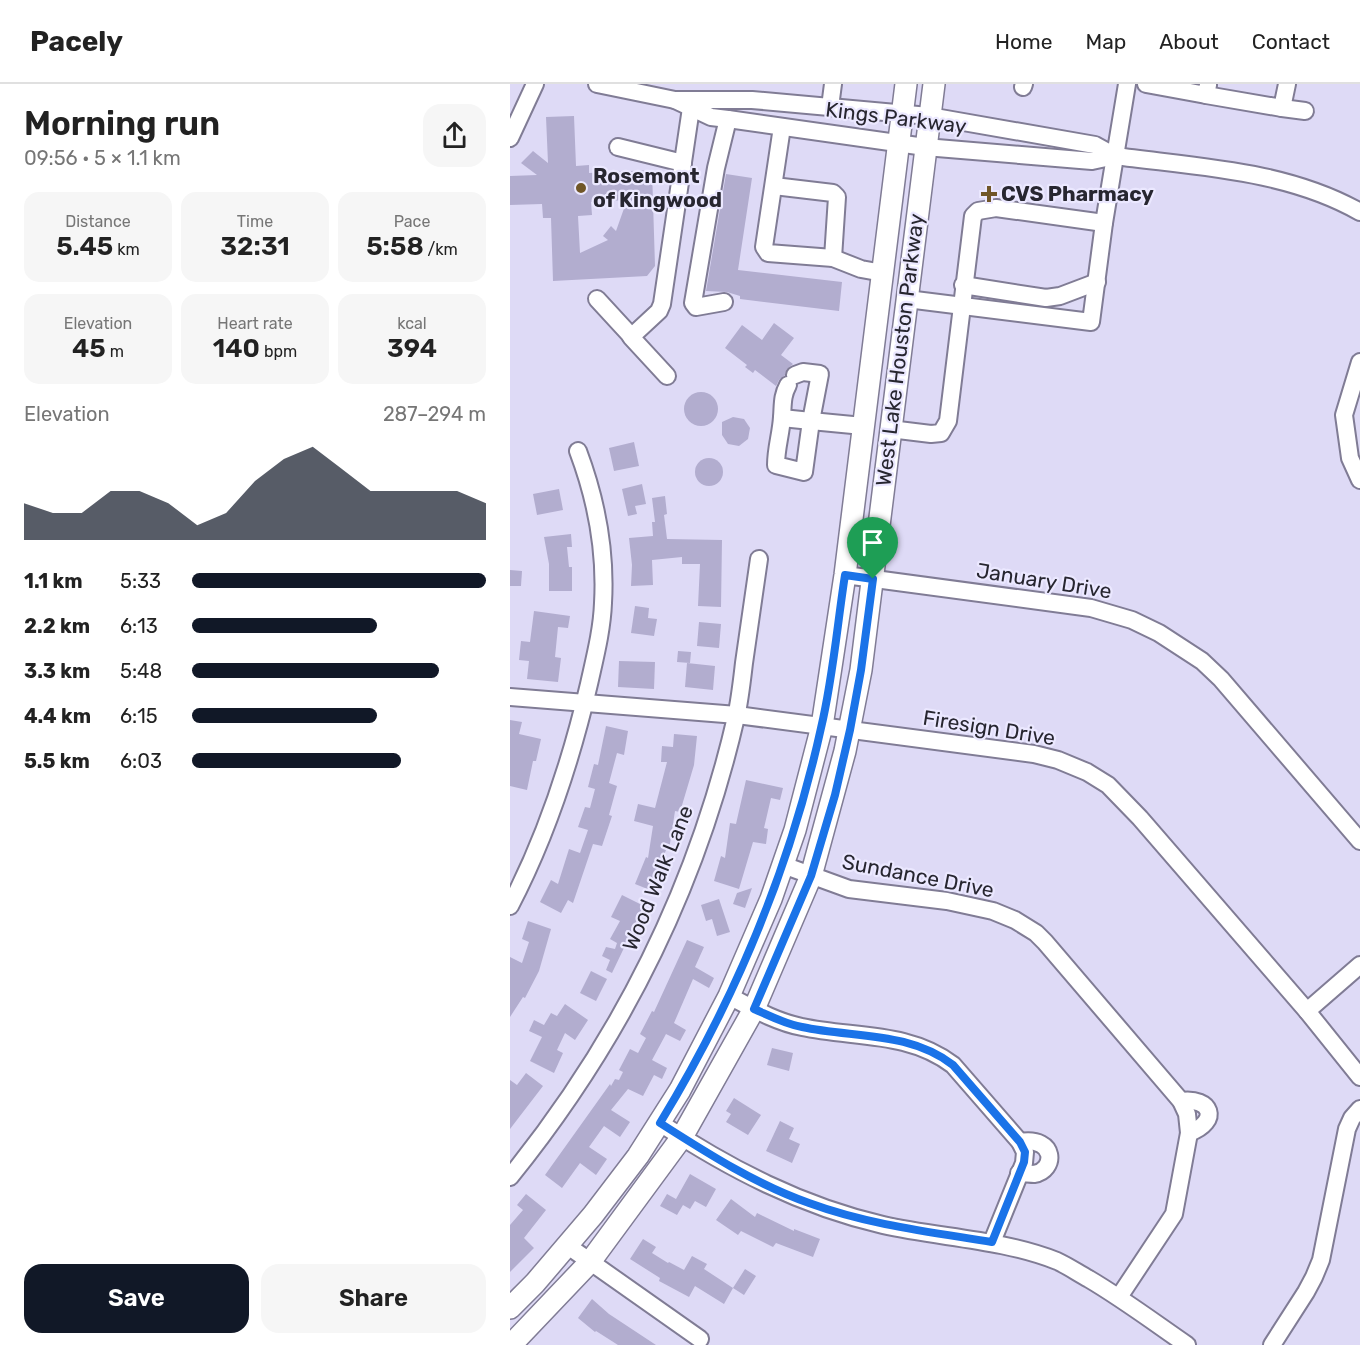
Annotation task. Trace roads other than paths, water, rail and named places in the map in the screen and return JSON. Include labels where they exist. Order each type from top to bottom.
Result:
[{"type":"main road","name":"West Lake Houston Parkway","points":[[510,1308],[568,1246],[638,1156],[680,1090],[729,996],[771,899],[795,830],[822,726],[845,575],[906,84]]},
{"type":"main road","name":"West Lake Houston Parkway","points":[[511,1345],[590,1262],[682,1137],[754,1009],[811,876],[835,795],[861,670],[934,84]]},
{"type":"main road","points":[[863,426],[890,429]]},
{"type":"street","points":[[510,138],[535,84]]},
{"type":"street","name":"Kings Parkway","points":[[597,84],[675,100],[752,100],[902,112],[1095,145],[1115,156]]},
{"type":"street","points":[[830,107],[833,84]]},
{"type":"street","points":[[907,299],[1091,322],[1104,223],[1127,84]]},
{"type":"street","points":[[1146,84],[1207,89],[1282,108],[1305,111]]},
{"type":"street","points":[[1282,108],[1287,84]]},
{"type":"street","name":"Kings Parkway","points":[[675,100],[711,117],[925,147],[1092,161],[1115,156],[1269,177],[1338,200],[1360,212]]},
{"type":"street","points":[[632,337],[659,310],[662,304],[692,108]]},
{"type":"street","points":[[724,302],[696,307],[693,303],[716,168],[728,119]]},
{"type":"street","points":[[782,127],[764,247],[768,253],[833,258],[861,269],[882,273]]},
{"type":"street","points":[[618,147],[683,163]]},
{"type":"street","points":[[774,186],[833,193],[837,197],[833,258]]},
{"type":"street","points":[[890,429],[941,433],[948,422],[972,216],[978,211],[996,208],[1104,223]]},
{"type":"street","points":[[963,285],[1046,298],[1060,296],[1097,282]]},
{"type":"street","points":[[597,299],[667,376]]},
{"type":"street","points":[[1360,362],[1344,415],[1350,458],[1360,480]]},
{"type":"street","points":[[803,372],[820,374],[804,472],[776,465],[782,418],[782,395],[792,380],[803,372]]},
{"type":"street","points":[[782,418],[863,426]]},
{"type":"street","points":[[510,906],[535,854],[570,759],[599,639],[603,604],[603,566],[599,529],[578,451]]},
{"type":"street","name":"Wood Walk Lane","points":[[510,1177],[548,1130],[592,1065],[628,1004],[660,940],[700,840],[737,715],[759,559]]},
{"type":"street","name":"January Drive","points":[[845,575],[1090,608],[1132,620],[1159,633],[1202,661],[1221,679],[1360,841]]},
{"type":"street","name":"Firesign Drive","points":[[510,697],[737,715],[822,726],[1034,754],[1058,760],[1087,772],[1108,785],[1140,818],[1307,1011],[1360,1077]]},
{"type":"street","name":"Sundance Drive","points":[[783,865],[849,889],[947,901],[993,911],[1015,920],[1036,933],[1045,942],[1181,1101],[1187,1114],[1189,1133],[1174,1214],[1119,1297]]},
{"type":"street","points":[[1307,1011],[1360,964]]},
{"type":"street","points":[[729,996],[779,1021],[801,1027],[900,1040],[940,1055],[953,1065],[1020,1142],[1025,1152],[1020,1173],[992,1242]]},
{"type":"street","points":[[1272,1345],[1314,1277],[1321,1260],[1347,1129],[1360,1109]]},
{"type":"street","points":[[660,1123],[759,1181],[808,1203],[882,1224],[992,1242],[1060,1262],[1119,1297],[1187,1345]]},
{"type":"street","points":[[1020,1142],[1033,1140],[1043,1144],[1049,1155],[1046,1168],[1035,1174],[1020,1173]]},
{"type":"street","points":[[568,1246],[700,1339]]},
{"type":"place","name":"Rosemont of Kingwood","points":[[581,188]]},
{"type":"place","name":"CVS Pharmacy","points":[[989,194]]}]
